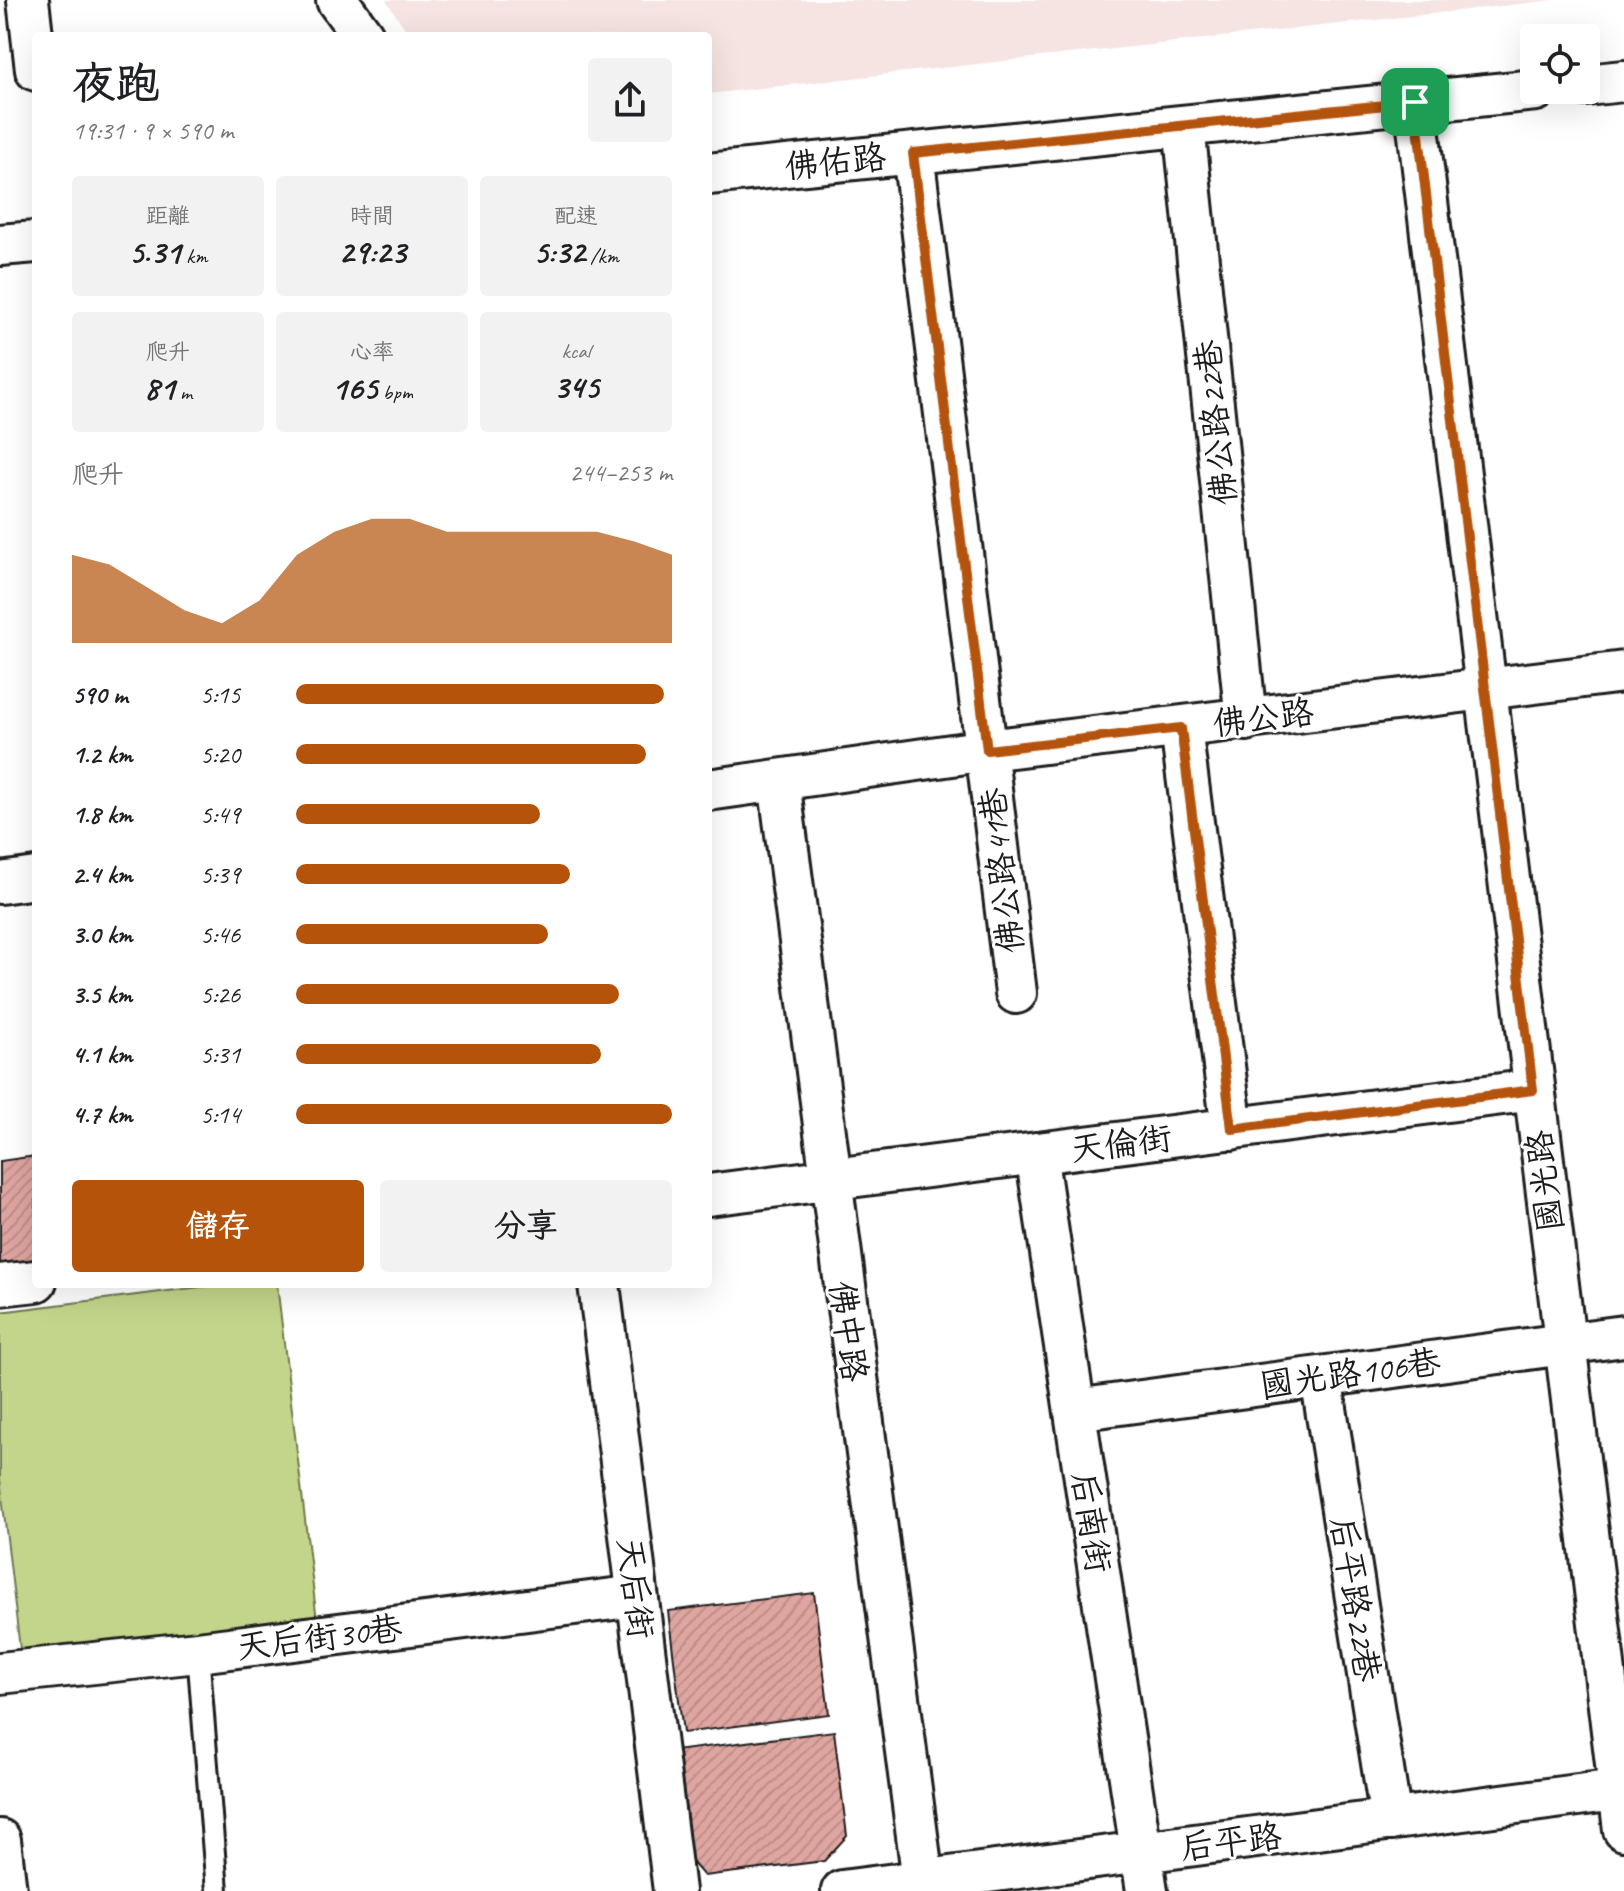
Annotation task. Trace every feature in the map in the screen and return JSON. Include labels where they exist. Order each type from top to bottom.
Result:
[{"type":"street","points":[[28,0],[32,35]]},
{"type":"street","points":[[337,0],[360,32]]},
{"type":"street","points":[[1600,84],[1624,81]]},
{"type":"street","name":"佛佑路","points":[[712,174],[1520,92]]},
{"type":"street","name":"國光路","points":[[1415,102],[1564,1344],[1622,1790],[1624,1830]]},
{"type":"street","name":"佛公路22巷","points":[[1184,126],[1246,720]]},
{"type":"street","name":"佛公路41巷","points":[[913,153],[1016,993]]},
{"type":"street","points":[[0,245],[32,242]]},
{"type":"street","name":"佛公路","points":[[712,789],[987,750],[1624,672]]},
{"type":"street","points":[[1181,728],[1232,1129]]},
{"type":"street","name":"佛中路","points":[[779,781],[828,1180],[900,1886]]},
{"type":"street","points":[[0,883],[32,879]]},
{"type":"street","name":"天倫街","points":[[712,1194],[1533,1090]]},
{"type":"street","name":"后南街","points":[[1036,1153],[1147,1891]]},
{"type":"street","points":[[0,1285],[32,1281]]},
{"type":"street","name":"天后街","points":[[599,1288],[674,1891]]},
{"type":"street","name":"國光路106巷","points":[[1075,1410],[1624,1336]]},
{"type":"street","name":"后平路22巷","points":[[1321,1377],[1391,1820]]},
{"type":"street","name":"天后街30巷","points":[[0,1673],[198,1652],[637,1596]]},
{"type":"street","name":"后平路","points":[[842,1891],[900,1886],[1622,1790]]},
{"type":"street","points":[[0,1840],[6,1891]]},
{"type":"lane","points":[[198,1652],[217,1891]]},
{"type":"shaded area","points":[[386,0],[1555,0],[712,94],[712,32],[407,32]]},
{"type":"green space","points":[[193,1288],[277,1288],[318,1629],[22,1666],[0,1479],[0,1312]]},
{"type":"building","points":[[32,1157],[32,1260],[0,1264],[0,1161]]},
{"type":"building","points":[[814,1593],[829,1714],[683,1733],[668,1611]]},
{"type":"building","points":[[834,1731],[847,1836],[824,1861],[704,1876],[687,1856],[674,1751]]},
{"type":"route","points":[[1415,102],[1533,1090],[1232,1129],[1181,728],[987,750],[913,153],[1415,102]]}]
